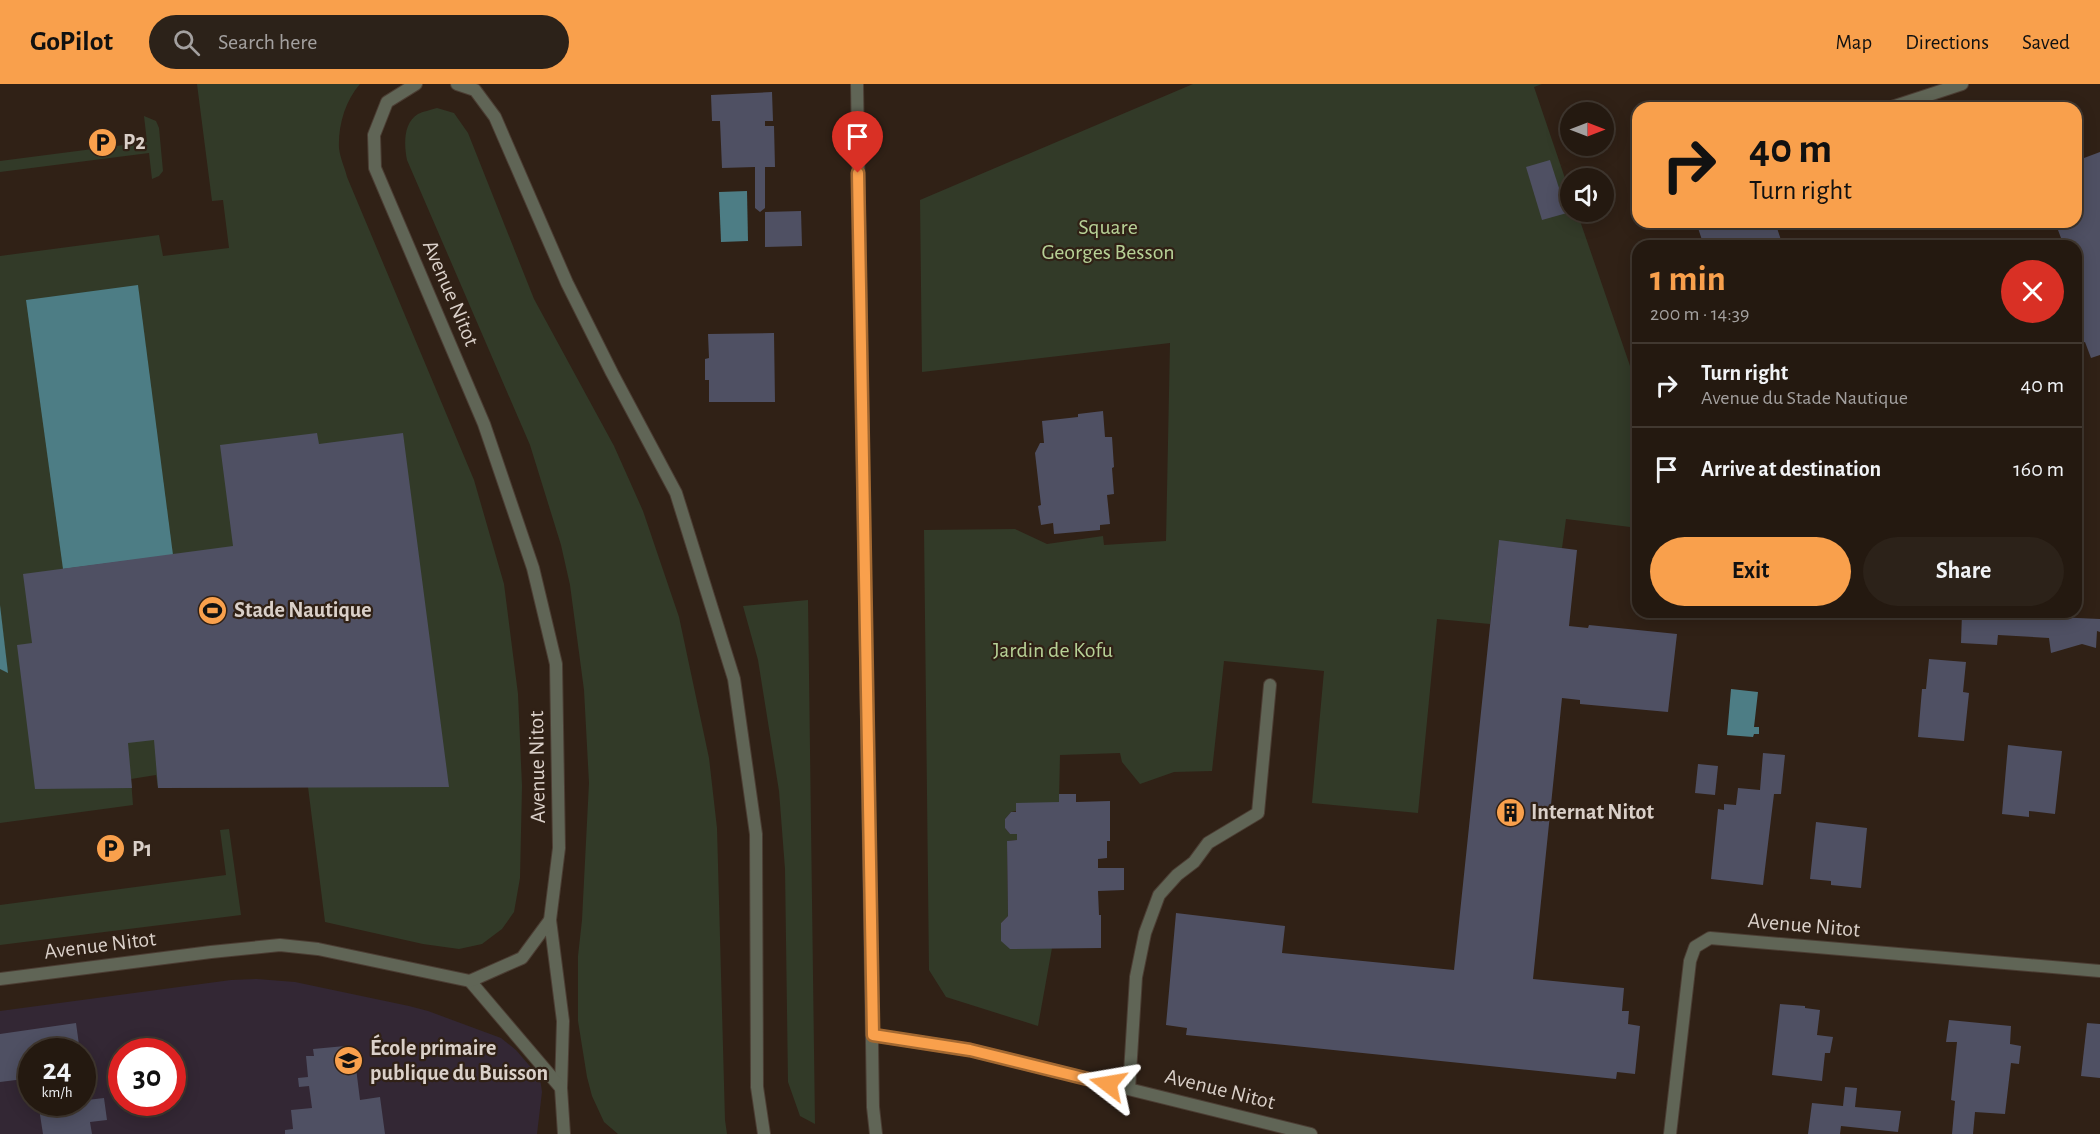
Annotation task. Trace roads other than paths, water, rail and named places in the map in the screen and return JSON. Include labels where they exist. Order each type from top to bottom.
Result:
[{"type":"street","name":"Avenue Nitot","points":[[0,979],[280,945],[318,949],[470,981],[522,958],[550,920],[559,848],[556,664],[533,568],[484,424],[375,168],[374,135],[387,102],[416,84]]},
{"type":"street","points":[[457,84],[475,90],[495,117],[567,283],[676,493],[734,679],[756,834],[757,1087],[764,1134]]},
{"type":"street","points":[[857,84],[873,1107],[876,1134]]},
{"type":"street","points":[[1907,102],[1962,84]]},
{"type":"street","points":[[1129,1089],[1136,977],[1145,933],[1159,895],[1177,874],[1194,862],[1208,843],[1258,813],[1270,685]]},
{"type":"street","points":[[550,920],[563,1020],[561,1088],[565,1133]]},
{"type":"street","name":"Avenue Nitot","points":[[1670,1134],[1690,961],[1695,947],[1710,938],[2100,971]]},
{"type":"street","points":[[470,981],[561,1088]]},
{"type":"street","name":"Avenue Nitot","points":[[873,1035],[970,1050],[1311,1134]]},
{"type":"water","points":[[747,191],[748,241],[721,242],[719,192]]},
{"type":"water","points":[[138,285],[173,555],[63,569],[26,300]]},
{"type":"water","points":[[0,605],[8,673],[0,669]]},
{"type":"water","points":[[1731,689],[1758,692],[1754,727],[1759,727],[1759,734],[1754,734],[1753,737],[1727,735]]},
{"type":"place","name":"P2","points":[[102,142]]},
{"type":"place","name":"Stade Nautique","points":[[213,610]]},
{"type":"place","name":"Internat Nitot","points":[[1510,812]]},
{"type":"place","name":"P1","points":[[111,849]]},
{"type":"place","name":"École primaire publique du Buisson","points":[[349,1061]]},
{"type":"park label","name":"Square Georges Besson","points":[[1108,240]]},
{"type":"park label","name":"Jardin de Kofu","points":[[1053,650]]}]
